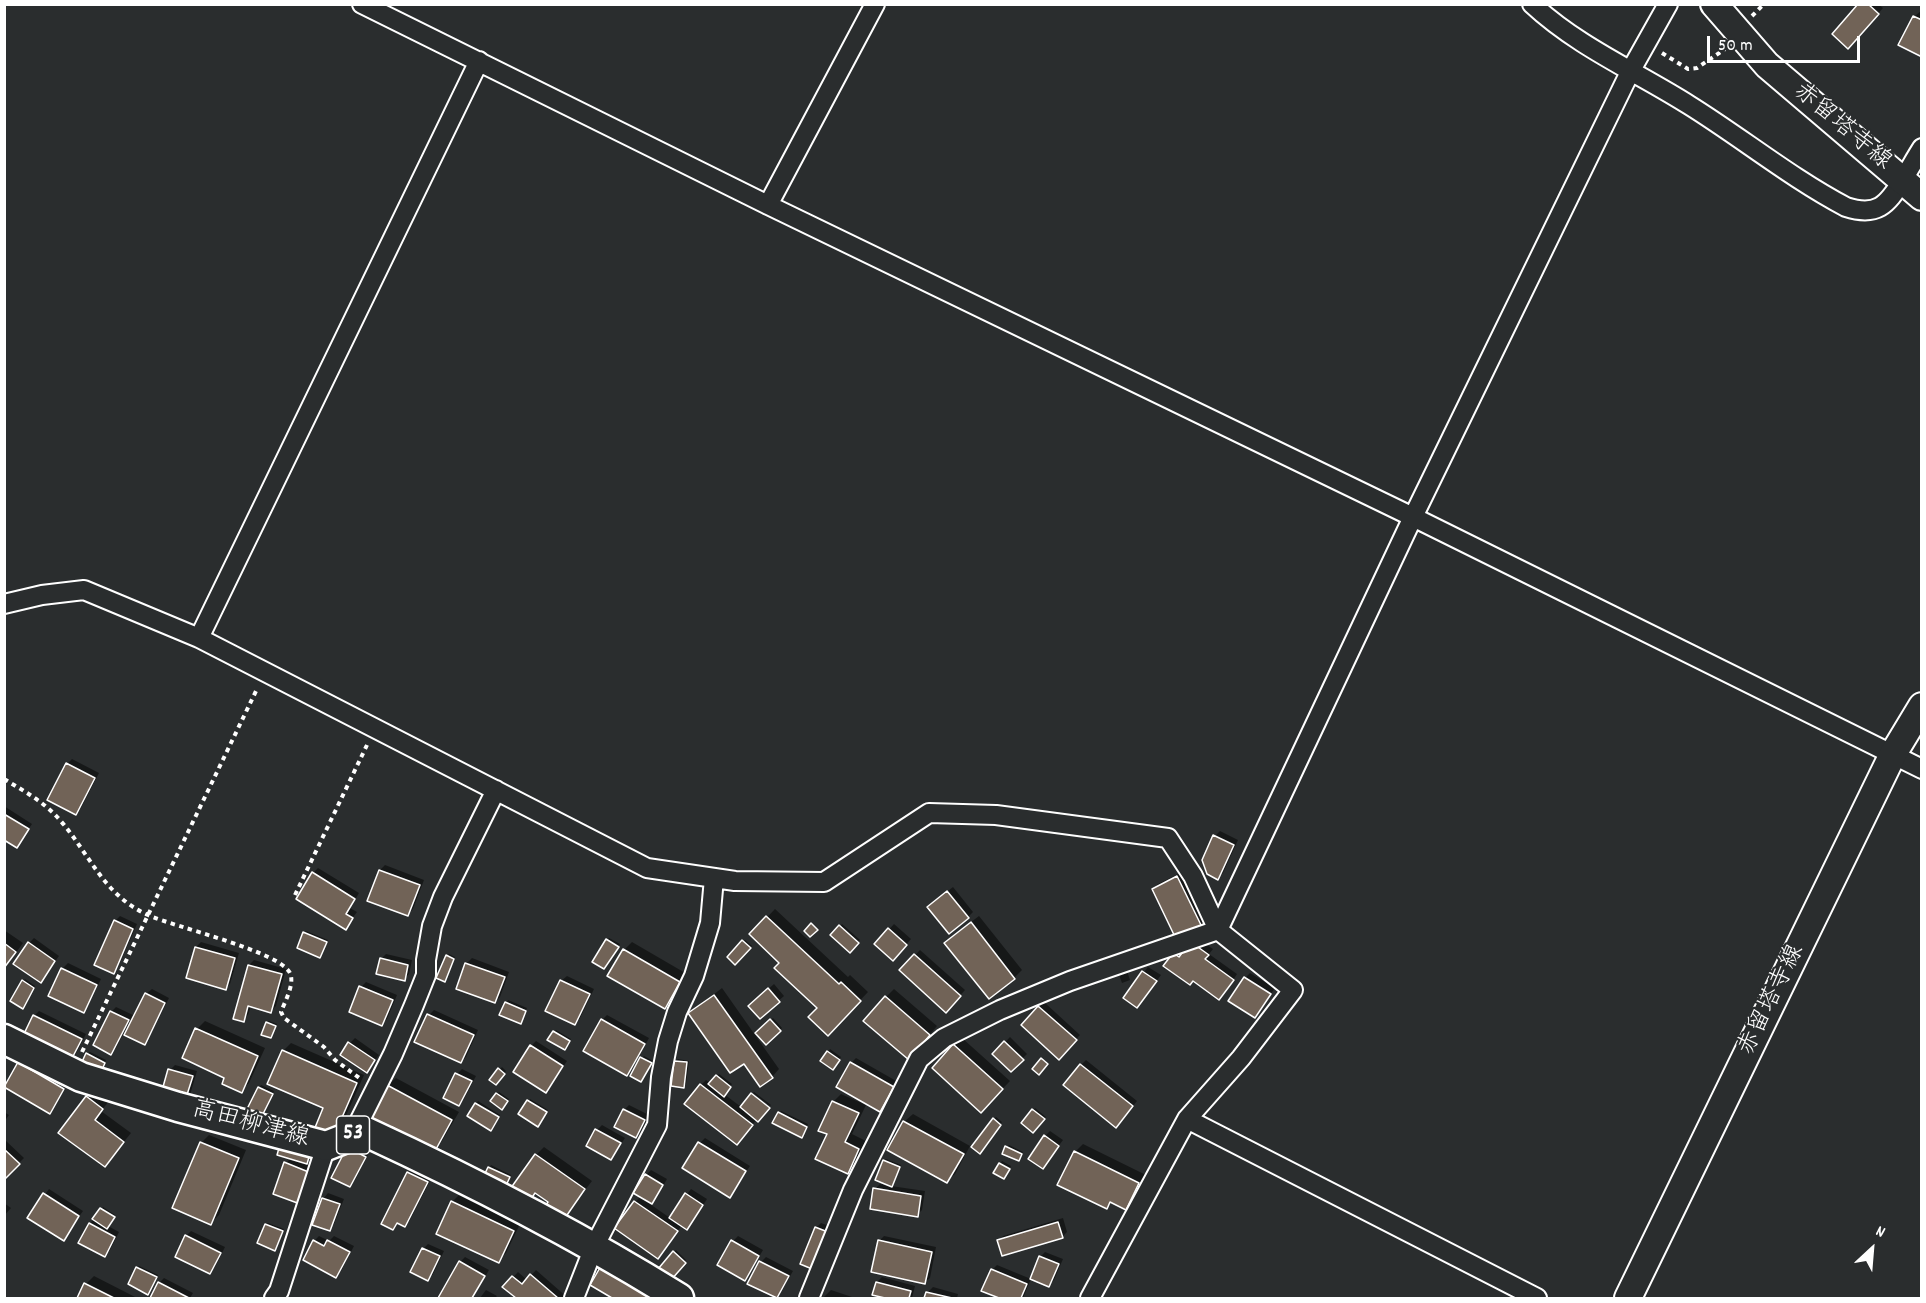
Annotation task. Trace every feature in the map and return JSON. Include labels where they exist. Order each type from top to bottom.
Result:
[{"type":"main road","name":"赤留塔寺線","points":[[1714,4],[1767,65],[1912,188]]},
{"type":"main road","name":"赤留塔寺線","points":[[1628,1299],[1893,754],[1922,706]]},
{"type":"main road","name":"高田柳津線","points":[[4,1039],[73,1073],[178,1107],[339,1141],[364,1131],[457,1174],[594,1247],[679,1299]]},
{"type":"street","points":[[362,4],[768,205],[1413,517],[1922,769]]},
{"type":"street","points":[[768,205],[875,4]]},
{"type":"street","points":[[1533,4],[1548,19],[1610,60],[1631,69],[1846,207],[1856,210],[1882,207],[1891,198],[1912,188],[1922,148]]},
{"type":"street","points":[[809,1299],[853,1190],[919,1059],[944,1038],[1000,1010],[1070,981],[1218,930],[1413,517],[1631,69],[1668,4]]},
{"type":"street","points":[[199,638],[479,62]]},
{"type":"street","points":[[4,604],[42,595],[84,590],[199,638],[647,868],[735,881],[824,882],[929,813],[996,815],[1168,838],[1193,876],[1218,930],[1293,990],[1240,1058],[1187,1119],[1090,1299]]},
{"type":"street","points":[[274,1299],[339,1141],[375,1087],[393,1054],[426,975],[429,939],[443,897],[496,790]]},
{"type":"street","points":[[574,1299],[594,1247],[657,1125],[661,1077],[668,1041],[677,1012],[694,976],[710,923],[714,878]]},
{"type":"street","points":[[1187,1119],[1537,1299]]},
{"type":"path","points":[[1646,43],[1688,69],[1697,68],[1721,54],[1764,4]]},
{"type":"path","points":[[73,1073],[265,672]]},
{"type":"path","points":[[295,895],[375,728]]},
{"type":"path","points":[[4,779],[51,811],[73,836],[102,879],[117,896],[148,915],[282,964],[290,974],[291,985],[281,1012],[284,1018],[324,1047],[351,1073],[375,1087]]},
{"type":"building","points":[[1858,4],[1868,4],[1879,14],[1848,49],[1832,34]]},
{"type":"building","points":[[1913,16],[1922,20],[1922,57],[1898,45]]},
{"type":"building","points":[[66,763],[95,778],[76,815],[47,800]]},
{"type":"building","points":[[4,814],[29,829],[17,848],[4,840]]},
{"type":"building","points":[[1213,835],[1234,845],[1218,880],[1207,874],[1202,860]]},
{"type":"building","points":[[379,870],[420,885],[408,916],[367,901]]},
{"type":"building","points":[[312,872],[355,899],[346,914],[353,918],[346,930],[296,899]]},
{"type":"building","points":[[1177,876],[1202,927],[1176,939],[1152,889]]},
{"type":"building","points":[[947,891],[969,918],[949,934],[927,907]]},
{"type":"building","points":[[766,916],[839,984],[841,982],[861,1001],[828,1036],[808,1017],[817,1008],[774,968],[779,963],[749,934]]},
{"type":"building","points":[[114,920],[133,929],[114,974],[94,965]]},
{"type":"building","points":[[971,922],[1015,979],[989,999],[944,943]]},
{"type":"building","points":[[811,923],[818,930],[810,937],[804,931]]},
{"type":"building","points":[[839,925],[859,943],[850,953],[830,935]]},
{"type":"building","points":[[888,928],[907,945],[893,961],[874,944]]},
{"type":"building","points":[[303,932],[327,942],[320,958],[297,948]]},
{"type":"building","points":[[606,939],[619,947],[604,969],[592,962]]},
{"type":"building","points":[[742,940],[751,948],[735,965],[727,957]]},
{"type":"building","points":[[28,942],[55,961],[41,983],[13,964]]},
{"type":"building","points":[[4,943],[16,952],[4,968]]},
{"type":"building","points":[[1195,945],[1209,955],[1205,959],[1234,980],[1219,1000],[1193,981],[1190,985],[1163,966],[1173,953],[1179,957],[1187,946],[1191,949]]},
{"type":"building","points":[[195,947],[235,958],[226,990],[186,978]]},
{"type":"building","points":[[623,949],[680,982],[665,1009],[607,976]]},
{"type":"building","points":[[914,954],[961,996],[946,1013],[899,970]]},
{"type":"building","points":[[446,955],[454,959],[445,982],[436,978]]},
{"type":"building","points":[[380,958],[408,965],[405,981],[376,974]]},
{"type":"building","points":[[465,963],[505,977],[495,1003],[456,989]]},
{"type":"building","points":[[248,965],[282,974],[271,1013],[248,1006],[244,1022],[233,1019]]},
{"type":"building","points":[[61,968],[97,985],[84,1013],[48,996]]},
{"type":"building","points":[[1142,971],[1157,981],[1137,1008],[1123,998]]},
{"type":"building","points":[[1244,977],[1271,994],[1255,1018],[1228,1001]]},
{"type":"building","points":[[22,980],[34,988],[23,1009],[10,1001]]},
{"type":"building","points":[[560,980],[590,994],[575,1025],[545,1011]]},
{"type":"building","points":[[359,986],[393,1000],[382,1026],[349,1012]]},
{"type":"building","points":[[768,988],[780,1002],[760,1019],[748,1006]]},
{"type":"building","points":[[145,993],[165,1003],[145,1045],[124,1035]]},
{"type":"building","points":[[714,995],[773,1078],[760,1087],[744,1064],[730,1073],[688,1013]]},
{"type":"building","points":[[885,996],[930,1035],[909,1060],[863,1021]]},
{"type":"building","points":[[505,1002],[526,1011],[521,1024],[499,1015]]},
{"type":"building","points":[[1038,1006],[1077,1040],[1059,1060],[1021,1025]]},
{"type":"building","points":[[110,1011],[129,1020],[111,1055],[93,1045]]},
{"type":"building","points":[[427,1014],[474,1035],[461,1063],[414,1042]]},
{"type":"building","points":[[33,1015],[82,1039],[69,1064],[21,1040]]},
{"type":"building","points":[[601,1019],[645,1044],[627,1076],[583,1051]]},
{"type":"building","points":[[770,1019],[781,1031],[766,1045],[755,1033]]},
{"type":"building","points":[[266,1022],[276,1026],[271,1038],[261,1035]]},
{"type":"building","points":[[195,1028],[258,1056],[242,1093],[222,1084],[224,1078],[182,1058]]},
{"type":"building","points":[[553,1031],[570,1041],[565,1050],[547,1040]]},
{"type":"building","points":[[1004,1041],[1024,1060],[1011,1072],[992,1054]]},
{"type":"building","points":[[348,1042],[375,1060],[367,1073],[340,1055]]},
{"type":"building","points":[[953,1044],[1003,1089],[981,1113],[932,1068]]},
{"type":"building","points":[[530,1045],[563,1066],[546,1093],[513,1072]]},
{"type":"building","points":[[282,1050],[357,1083],[333,1138],[314,1130],[323,1108],[267,1084]]},
{"type":"building","points":[[827,1051],[840,1060],[833,1070],[820,1061]]},
{"type":"building","points":[[86,1053],[105,1063],[100,1074],[81,1064]]},
{"type":"building","points":[[640,1057],[652,1063],[641,1082],[630,1076]]},
{"type":"building","points":[[1041,1058],[1048,1064],[1039,1075],[1032,1069]]},
{"type":"building","points":[[674,1061],[687,1062],[684,1088],[671,1086]]},
{"type":"building","points":[[18,1062],[64,1089],[50,1114],[4,1087]]},
{"type":"building","points":[[850,1062],[894,1087],[880,1112],[836,1087]]},
{"type":"building","points":[[1080,1064],[1133,1106],[1116,1128],[1063,1085]]},
{"type":"building","points":[[498,1068],[505,1074],[496,1085],[489,1080]]},
{"type":"building","points":[[168,1069],[193,1076],[185,1101],[161,1094]]},
{"type":"building","points":[[455,1073],[472,1081],[459,1106],[443,1098]]},
{"type":"building","points":[[716,1075],[731,1087],[724,1097],[708,1084]]},
{"type":"building","points":[[700,1084],[753,1125],[737,1145],[684,1104]]},
{"type":"building","points":[[387,1085],[452,1120],[435,1151],[392,1127],[389,1133],[367,1121]]},
{"type":"building","points":[[258,1087],[273,1094],[262,1116],[247,1109]]},
{"type":"building","points":[[496,1093],[508,1101],[502,1110],[490,1101]]},
{"type":"building","points":[[751,1093],[770,1108],[758,1122],[740,1107]]},
{"type":"building","points":[[86,1096],[103,1109],[95,1120],[124,1142],[105,1167],[58,1133]]},
{"type":"building","points":[[527,1100],[547,1112],[538,1127],[518,1114]]},
{"type":"building","points":[[832,1101],[859,1113],[845,1142],[859,1149],[848,1174],[815,1159],[827,1134],[818,1131]]},
{"type":"building","points":[[475,1103],[499,1117],[491,1131],[467,1116]]},
{"type":"building","points":[[623,1109],[645,1120],[636,1138],[614,1127]]},
{"type":"building","points":[[1032,1109],[1045,1119],[1033,1133],[1021,1123]]},
{"type":"building","points":[[778,1112],[807,1127],[802,1138],[772,1123]]},
{"type":"building","points":[[993,1118],[1001,1125],[980,1154],[971,1147]]},
{"type":"building","points":[[903,1121],[964,1154],[947,1183],[887,1150]]},
{"type":"building","points":[[595,1129],[621,1143],[611,1160],[586,1146]]},
{"type":"building","points":[[1044,1135],[1059,1146],[1043,1169],[1028,1159]]},
{"type":"building","points":[[281,1141],[311,1150],[307,1164],[277,1155]]},
{"type":"building","points":[[200,1142],[239,1158],[211,1225],[172,1208]]},
{"type":"building","points":[[698,1142],[746,1171],[730,1198],[682,1168]]},
{"type":"building","points":[[1005,1146],[1022,1154],[1019,1161],[1002,1154]]},
{"type":"building","points":[[347,1147],[366,1157],[350,1187],[331,1178]]},
{"type":"building","points":[[4,1149],[20,1164],[4,1180]]},
{"type":"building","points":[[1074,1151],[1139,1183],[1126,1210],[1110,1202],[1107,1209],[1057,1185]]},
{"type":"building","points":[[535,1154],[585,1189],[565,1218],[546,1205],[548,1202],[535,1193],[527,1205],[508,1192]]},
{"type":"building","points":[[883,1160],[900,1167],[892,1187],[875,1180]]},
{"type":"building","points":[[284,1162],[311,1173],[300,1204],[273,1194]]},
{"type":"building","points":[[999,1163],[1010,1169],[1004,1179],[993,1173]]},
{"type":"building","points":[[488,1167],[510,1177],[503,1192],[481,1182]]},
{"type":"building","points":[[407,1172],[428,1182],[405,1227],[397,1223],[393,1230],[381,1224]]},
{"type":"building","points":[[645,1174],[663,1185],[652,1204],[633,1193]]},
{"type":"building","points":[[873,1188],[921,1196],[918,1217],[870,1209]]},
{"type":"building","points":[[43,1193],[79,1216],[64,1241],[27,1218]]},
{"type":"building","points":[[685,1193],[703,1205],[687,1230],[669,1218]]},
{"type":"building","points":[[322,1198],[340,1204],[330,1231],[312,1225]]},
{"type":"building","points":[[451,1201],[514,1231],[499,1263],[436,1234]]},
{"type":"building","points":[[634,1201],[678,1231],[658,1259],[614,1228]]},
{"type":"building","points":[[100,1208],[115,1217],[107,1229],[92,1219]]},
{"type":"building","points":[[1058,1222],[1063,1238],[1002,1256],[997,1240]]},
{"type":"building","points":[[89,1223],[115,1237],[105,1257],[78,1243]]},
{"type":"building","points":[[265,1224],[283,1231],[275,1251],[257,1243]]},
{"type":"building","points":[[815,1227],[833,1234],[817,1271],[800,1264]]},
{"type":"building","points":[[185,1235],[221,1253],[210,1274],[175,1257]]},
{"type":"building","points":[[313,1240],[324,1246],[327,1240],[350,1252],[336,1278],[303,1260]]},
{"type":"building","points":[[731,1240],[759,1256],[745,1281],[717,1265]]},
{"type":"building","points":[[878,1240],[932,1252],[925,1284],[871,1272]]},
{"type":"building","points":[[422,1248],[440,1256],[428,1281],[410,1272]]},
{"type":"building","points":[[673,1251],[686,1263],[671,1280],[658,1269]]},
{"type":"building","points":[[1039,1256],[1059,1264],[1049,1287],[1030,1279]]},
{"type":"building","points":[[605,1259],[653,1295],[651,1298],[612,1298],[590,1285]]},
{"type":"building","points":[[459,1261],[485,1276],[472,1298],[438,1298]]},
{"type":"building","points":[[759,1261],[789,1276],[777,1298],[747,1284]]},
{"type":"building","points":[[136,1267],[157,1277],[148,1295],[128,1284]]},
{"type":"building","points":[[991,1269],[1027,1284],[1021,1298],[999,1298],[981,1291]]},
{"type":"building","points":[[530,1274],[558,1298],[516,1298],[502,1287],[512,1276],[522,1284]]},
{"type":"building","points":[[158,1282],[189,1298],[150,1298]]},
{"type":"building","points":[[876,1282],[911,1291],[909,1298],[885,1298],[872,1295]]},
{"type":"building","points":[[84,1283],[114,1298],[77,1298]]},
{"type":"building","points":[[926,1292],[952,1298],[924,1298]]}]
